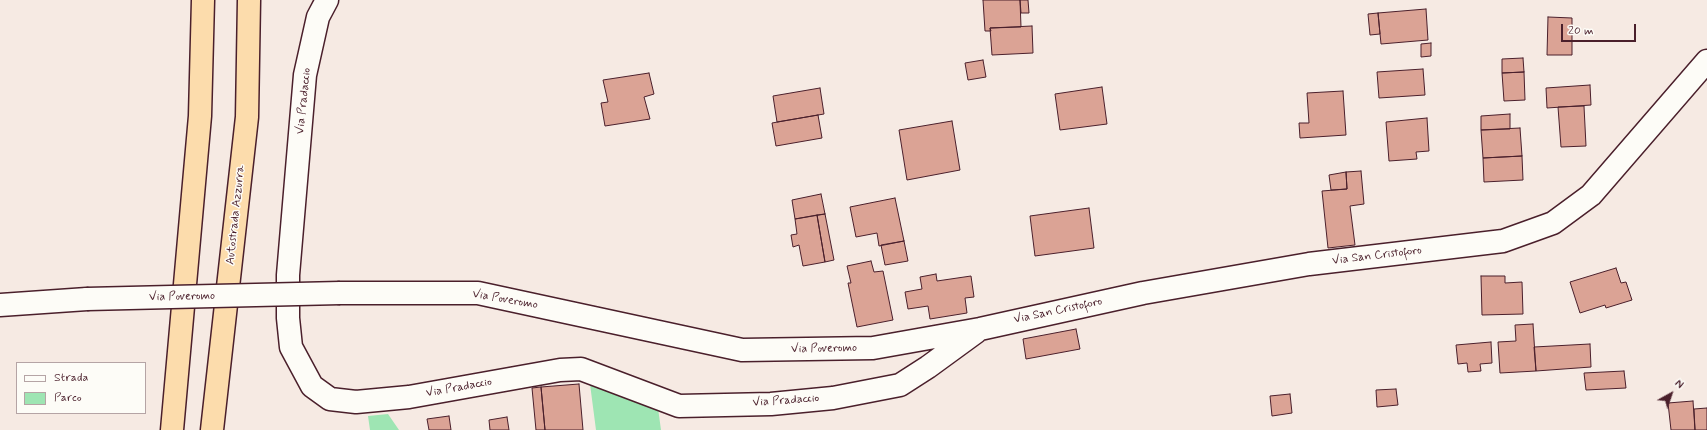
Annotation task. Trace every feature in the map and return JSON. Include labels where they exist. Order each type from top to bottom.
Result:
[{"type":"highway","points":[[172,430],[200,116],[203,0]]},
{"type":"highway","name":"Autostrada Azzurra","points":[[212,430],[247,117],[249,0]]},
{"type":"street","name":"Via Pradaccio","points":[[327,0],[318,17],[305,74],[288,275],[288,318],[291,347],[312,386],[330,399],[356,402],[409,396],[560,370],[581,368],[679,406],[771,404],[833,398],[900,385],[928,367],[980,329]]},
{"type":"street","name":"Via San Cristoforo","points":[[980,329],[1143,293],[1309,264],[1503,242],[1553,223],[1592,195],[1707,61]]},
{"type":"street","name":"Via Poveromo","points":[[0,305],[87,299],[340,293],[478,293],[742,350],[873,348],[980,329]]},
{"type":"green space","points":[[590,384],[658,408],[661,430],[596,430]]},
{"type":"green space","points":[[388,414],[399,430],[370,430],[368,416]]},
{"type":"building","points":[[983,0],[1020,0],[1021,27],[990,28],[991,31],[985,31]]},
{"type":"building","points":[[1020,0],[1028,0],[1029,13],[1021,13]]},
{"type":"building","points":[[1426,9],[1428,40],[1381,44],[1378,13]]},
{"type":"building","points":[[1378,13],[1380,34],[1370,35],[1368,14]]},
{"type":"building","points":[[1548,17],[1572,18],[1572,55],[1547,55]]},
{"type":"building","points":[[1032,26],[1033,53],[992,55],[990,28]]},
{"type":"building","points":[[1431,43],[1431,56],[1421,57],[1421,44]]},
{"type":"building","points":[[1523,58],[1524,72],[1502,73],[1502,59]]},
{"type":"building","points":[[983,60],[986,77],[968,80],[965,63]]},
{"type":"building","points":[[1423,69],[1425,95],[1379,98],[1377,72]]},
{"type":"building","points":[[1524,72],[1525,100],[1504,101],[1502,73]]},
{"type":"building","points":[[649,73],[654,94],[644,97],[650,119],[605,126],[601,103],[608,102],[603,80]]},
{"type":"building","points":[[1590,85],[1591,105],[1547,108],[1546,88]]},
{"type":"building","points":[[1102,87],[1107,124],[1060,130],[1055,94]]},
{"type":"building","points":[[820,88],[824,114],[777,122],[773,96]]},
{"type":"building","points":[[1343,91],[1346,135],[1300,138],[1299,123],[1309,123],[1307,93]]},
{"type":"building","points":[[1584,106],[1586,146],[1561,147],[1558,107]]},
{"type":"building","points":[[1510,114],[1510,129],[1481,130],[1481,116]]},
{"type":"building","points":[[818,115],[822,138],[776,146],[772,123]]},
{"type":"building","points":[[1427,118],[1429,151],[1416,152],[1417,159],[1389,161],[1386,122]]},
{"type":"building","points":[[952,121],[960,170],[907,180],[899,130]]},
{"type":"building","points":[[1520,128],[1522,156],[1483,158],[1481,130]]},
{"type":"building","points":[[1522,156],[1523,180],[1484,182],[1483,158]]},
{"type":"building","points":[[1361,171],[1364,204],[1350,206],[1355,245],[1328,248],[1322,191],[1347,189],[1346,172]]},
{"type":"building","points":[[1346,172],[1347,189],[1331,190],[1329,175]]},
{"type":"building","points":[[821,194],[825,214],[795,219],[792,200]]},
{"type":"building","points":[[895,198],[904,241],[879,246],[877,233],[856,237],[850,207]]},
{"type":"building","points":[[1089,208],[1094,248],[1035,256],[1030,216]]},
{"type":"building","points":[[825,214],[834,260],[825,262],[817,215]]},
{"type":"building","points":[[817,215],[825,262],[803,266],[799,245],[793,247],[791,235],[797,234],[795,219]]},
{"type":"building","points":[[904,241],[908,261],[885,265],[881,245]]},
{"type":"building","points":[[871,261],[874,272],[883,271],[893,320],[857,327],[848,283],[851,283],[847,266]]},
{"type":"building","points":[[1616,268],[1621,283],[1626,282],[1632,300],[1606,308],[1605,305],[1580,313],[1570,282]]},
{"type":"building","points":[[936,274],[937,281],[971,276],[974,297],[965,298],[967,313],[930,319],[928,306],[908,309],[905,292],[922,289],[920,277]]},
{"type":"building","points":[[1481,276],[1505,276],[1505,283],[1522,282],[1523,314],[1482,315]]},
{"type":"building","points":[[1533,324],[1536,371],[1500,373],[1498,342],[1516,341],[1515,325]]},
{"type":"building","points":[[1076,329],[1080,349],[1026,359],[1023,339]]},
{"type":"building","points":[[1491,342],[1492,363],[1480,364],[1481,371],[1468,372],[1467,363],[1458,364],[1456,345]]},
{"type":"building","points":[[1590,344],[1591,367],[1536,371],[1534,347]]},
{"type":"building","points":[[1624,371],[1626,388],[1586,390],[1584,373]]},
{"type":"building","points":[[579,384],[583,430],[545,430],[541,387]]},
{"type":"building","points":[[541,387],[545,430],[536,430],[532,388]]},
{"type":"building","points":[[1396,389],[1398,405],[1377,407],[1376,390]]},
{"type":"building","points":[[1290,394],[1292,413],[1272,416],[1270,396]]},
{"type":"building","points":[[1693,401],[1695,430],[1671,430],[1668,403]]},
{"type":"building","points":[[1707,408],[1707,430],[1695,430],[1694,409]]},
{"type":"building","points":[[449,416],[451,430],[429,430],[427,419]]},
{"type":"building","points":[[507,417],[509,430],[490,430],[489,420]]}]
